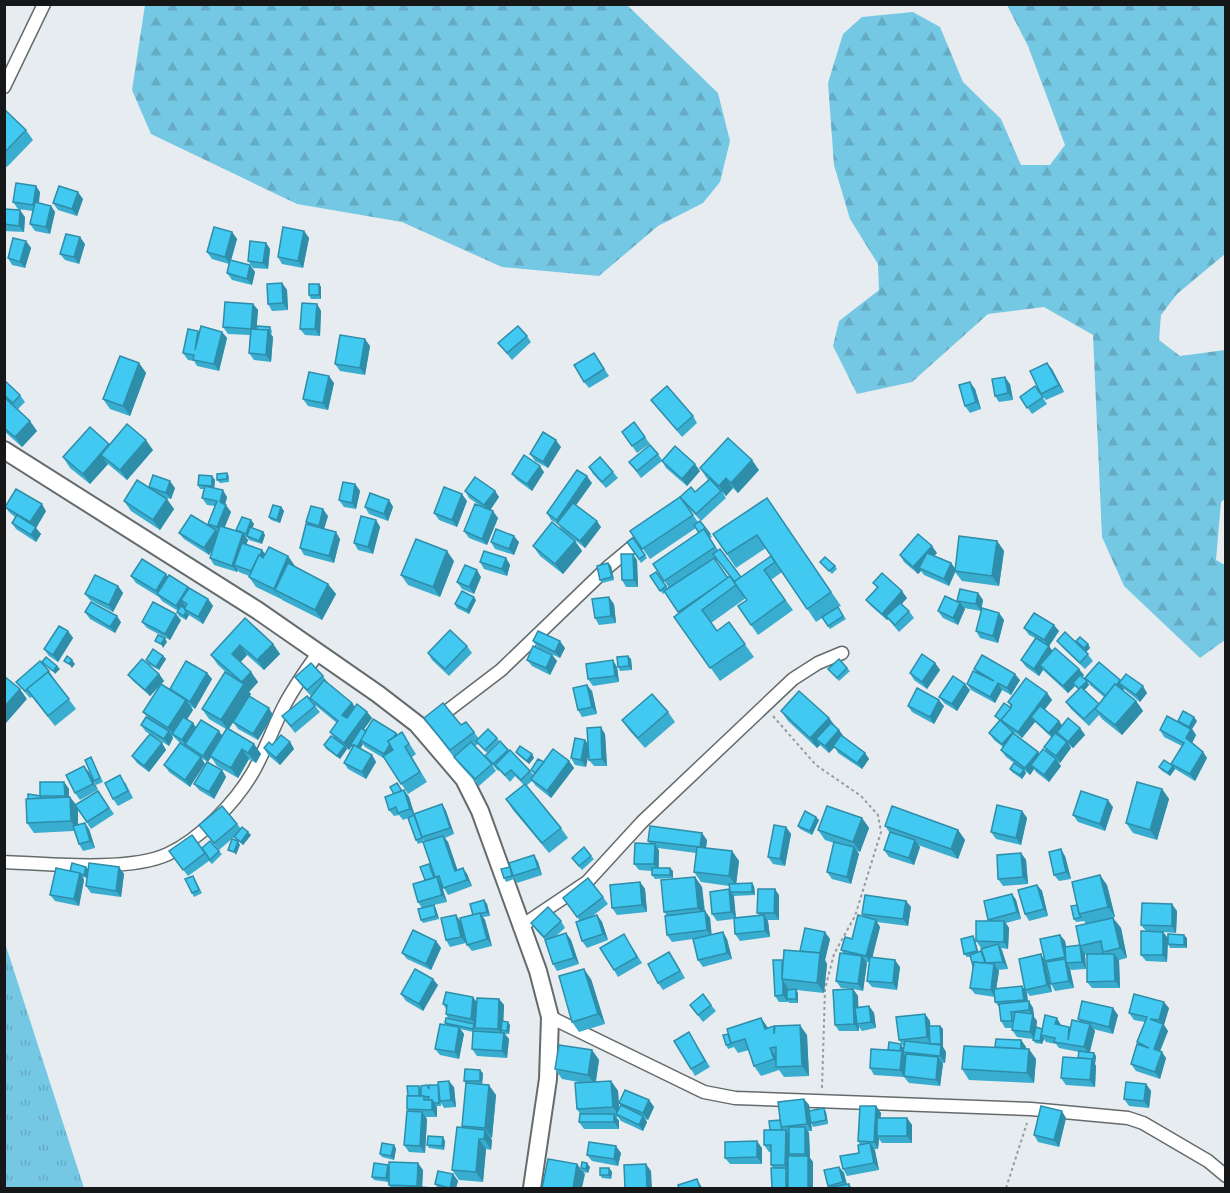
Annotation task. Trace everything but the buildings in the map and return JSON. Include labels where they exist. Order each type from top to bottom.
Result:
[{"type":"street","points":[[4,87],[44,4]]},
{"type":"street","points":[[4,450],[257,610],[378,694],[423,730],[464,779],[476,803],[538,971],[550,1017],[548,1079],[532,1188]]},
{"type":"street","points":[[423,730],[501,670],[608,567],[659,525]]},
{"type":"street","points":[[4,862],[108,864],[147,861],[168,854],[189,841],[214,819],[252,774],[294,687],[319,652]]},
{"type":"street","points":[[520,927],[587,882],[642,822],[793,679],[818,663],[842,653]]},
{"type":"street","points":[[550,1017],[704,1092],[735,1098],[1031,1109],[1110,1116],[1143,1123],[1208,1161],[1226,1176]]},
{"type":"path","points":[[768,702],[765,706],[816,765],[861,796],[878,815],[881,832],[855,916],[834,954],[825,989],[822,1102]]},
{"type":"path","points":[[1006,1188],[1031,1109]]},
{"type":"green space","points":[[145,5],[627,5],[718,93],[730,141],[720,182],[703,203],[658,226],[599,276],[502,267],[402,222],[297,204],[151,134],[132,90]]},
{"type":"green space","points":[[1007,5],[1225,5],[1225,254],[1177,294],[1161,315],[1159,340],[1180,356],[1225,350],[1226,498],[1221,502],[1216,560],[1225,565],[1225,640],[1200,658],[1124,586],[1102,537],[1093,335],[1044,307],[988,314],[912,382],[857,394],[833,346],[839,321],[879,290],[878,264],[850,219],[834,165],[828,83],[843,34],[862,17],[913,12],[940,27],[963,82],[1001,119],[1021,165],[1050,165],[1065,145],[1028,46]]},
{"type":"green space","points":[[5,943],[84,1188],[5,1188]]}]
